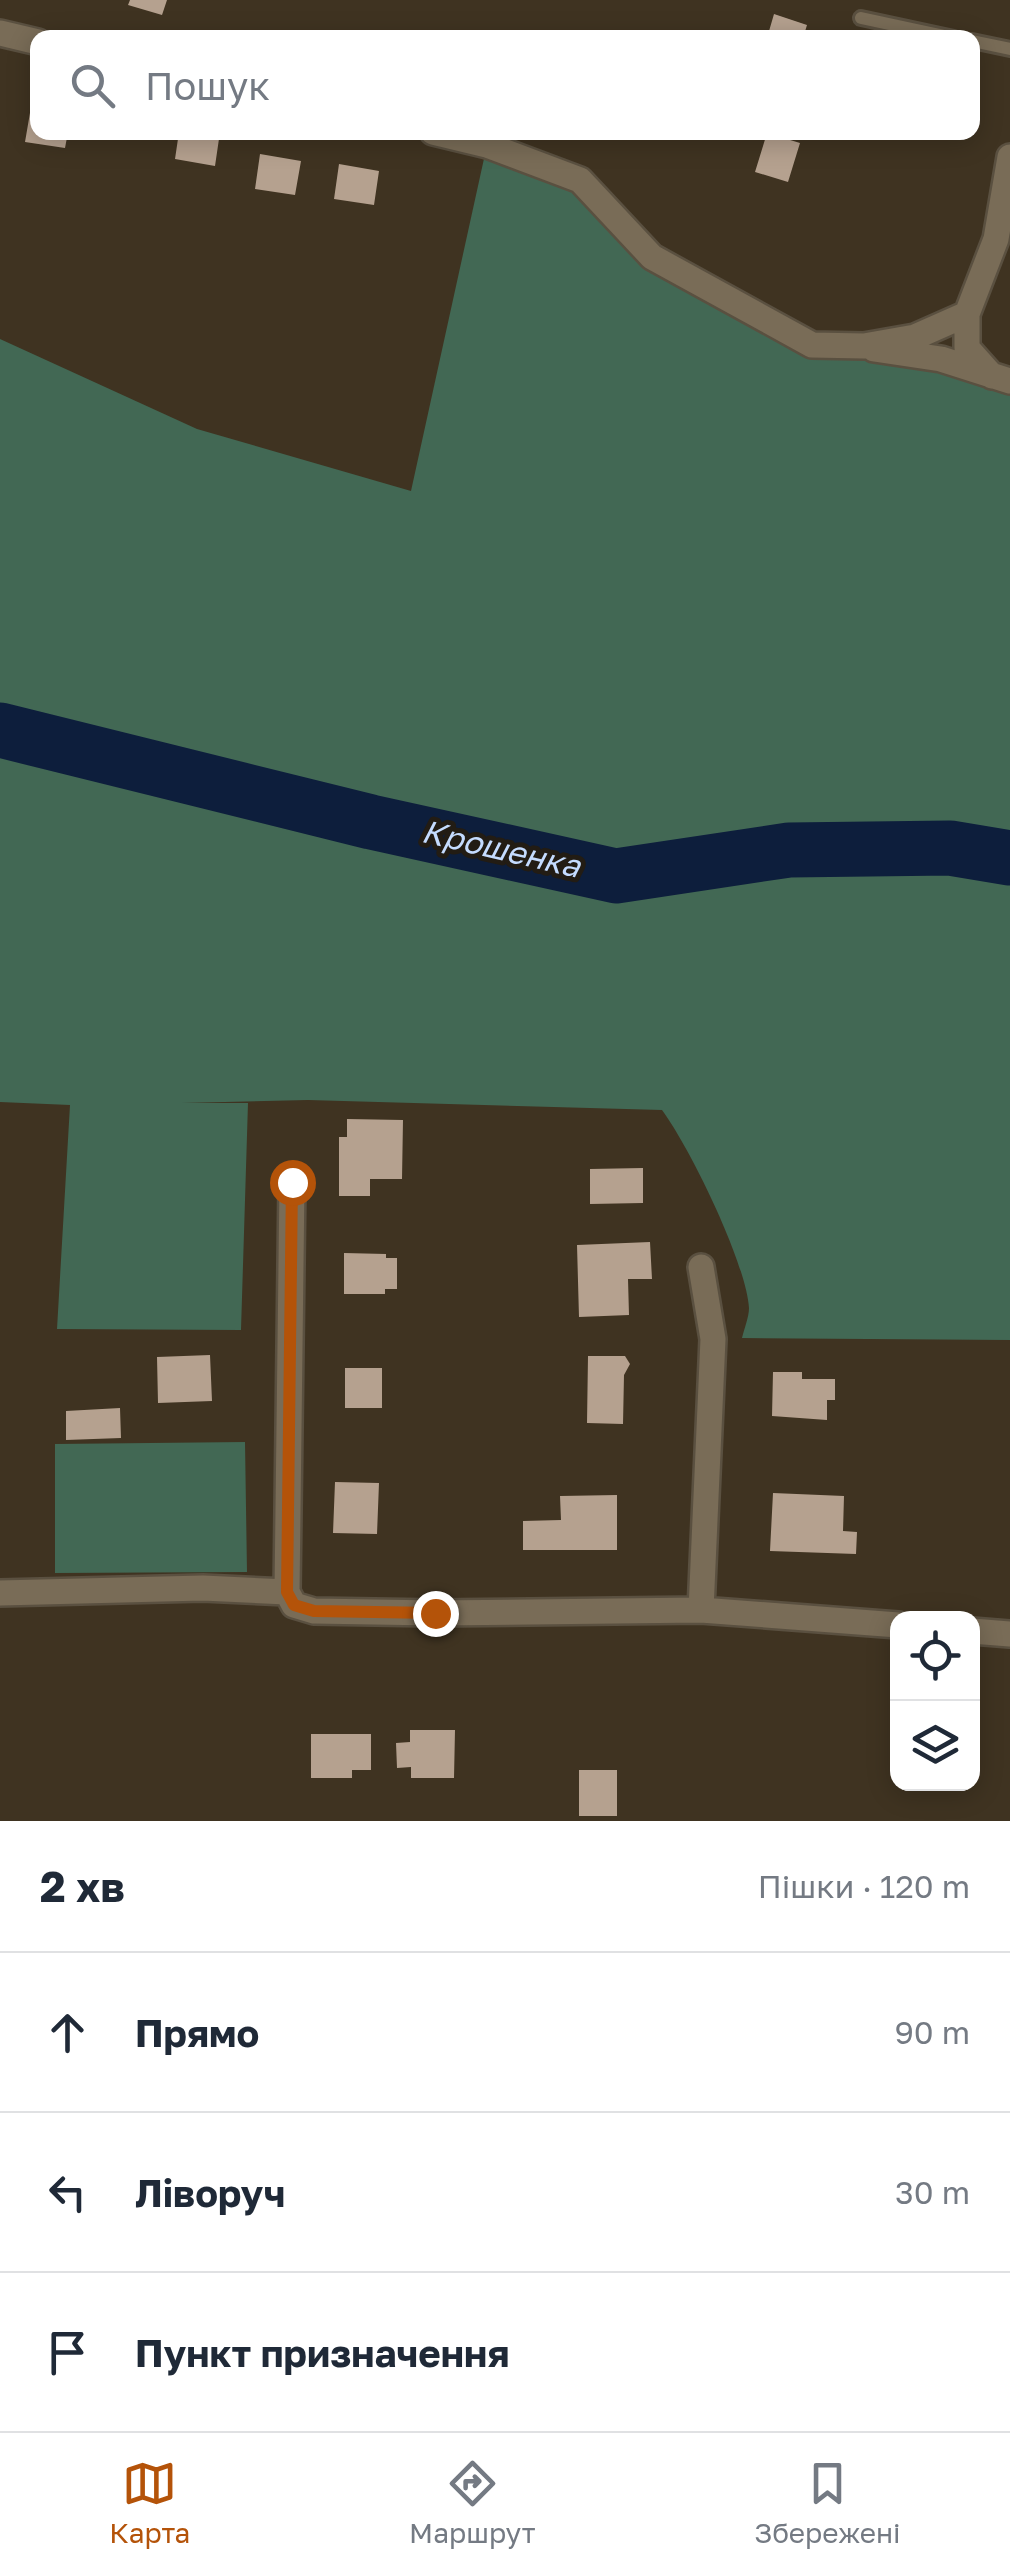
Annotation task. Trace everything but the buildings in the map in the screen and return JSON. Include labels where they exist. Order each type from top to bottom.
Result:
[{"type":"street","points":[[0,33],[30,40]]},
{"type":"street","points":[[466,140],[580,180],[652,257],[812,345],[864,346],[940,359],[1001,378]]},
{"type":"street","points":[[1001,378],[967,348],[967,314],[996,239],[1010,157]]},
{"type":"street","points":[[864,346],[916,337],[967,314]]},
{"type":"street","points":[[292,1182],[287,1592],[294,1605],[314,1611],[702,1610],[890,1624]]},
{"type":"street","points":[[702,1267],[713,1339],[702,1610]]},
{"type":"street","points":[[0,1593],[203,1588],[287,1592]]},
{"type":"street","points":[[980,1632],[1010,1634]]},
{"type":"lane","points":[[861,18],[917,30]]},
{"type":"lane","points":[[980,43],[1010,49]]},
{"type":"green space","points":[[487,145],[580,180],[652,257],[812,345],[1010,381],[1010,1340],[742,1338],[749,1308],[738,1263],[701,1177],[662,1110],[308,1100],[182,1103],[248,1103],[241,1330],[57,1329],[70,1105],[0,1102],[0,339],[197,429],[411,491]]},
{"type":"green space","points":[[245,1442],[247,1572],[55,1573],[55,1444]]},
{"type":"waterway","name":"Крошенка","points":[[0,730],[371,822],[616,876],[789,850],[950,848],[1010,858]]},
{"type":"route","points":[[292,1182],[287,1592],[294,1605],[314,1611],[435,1613]]}]
